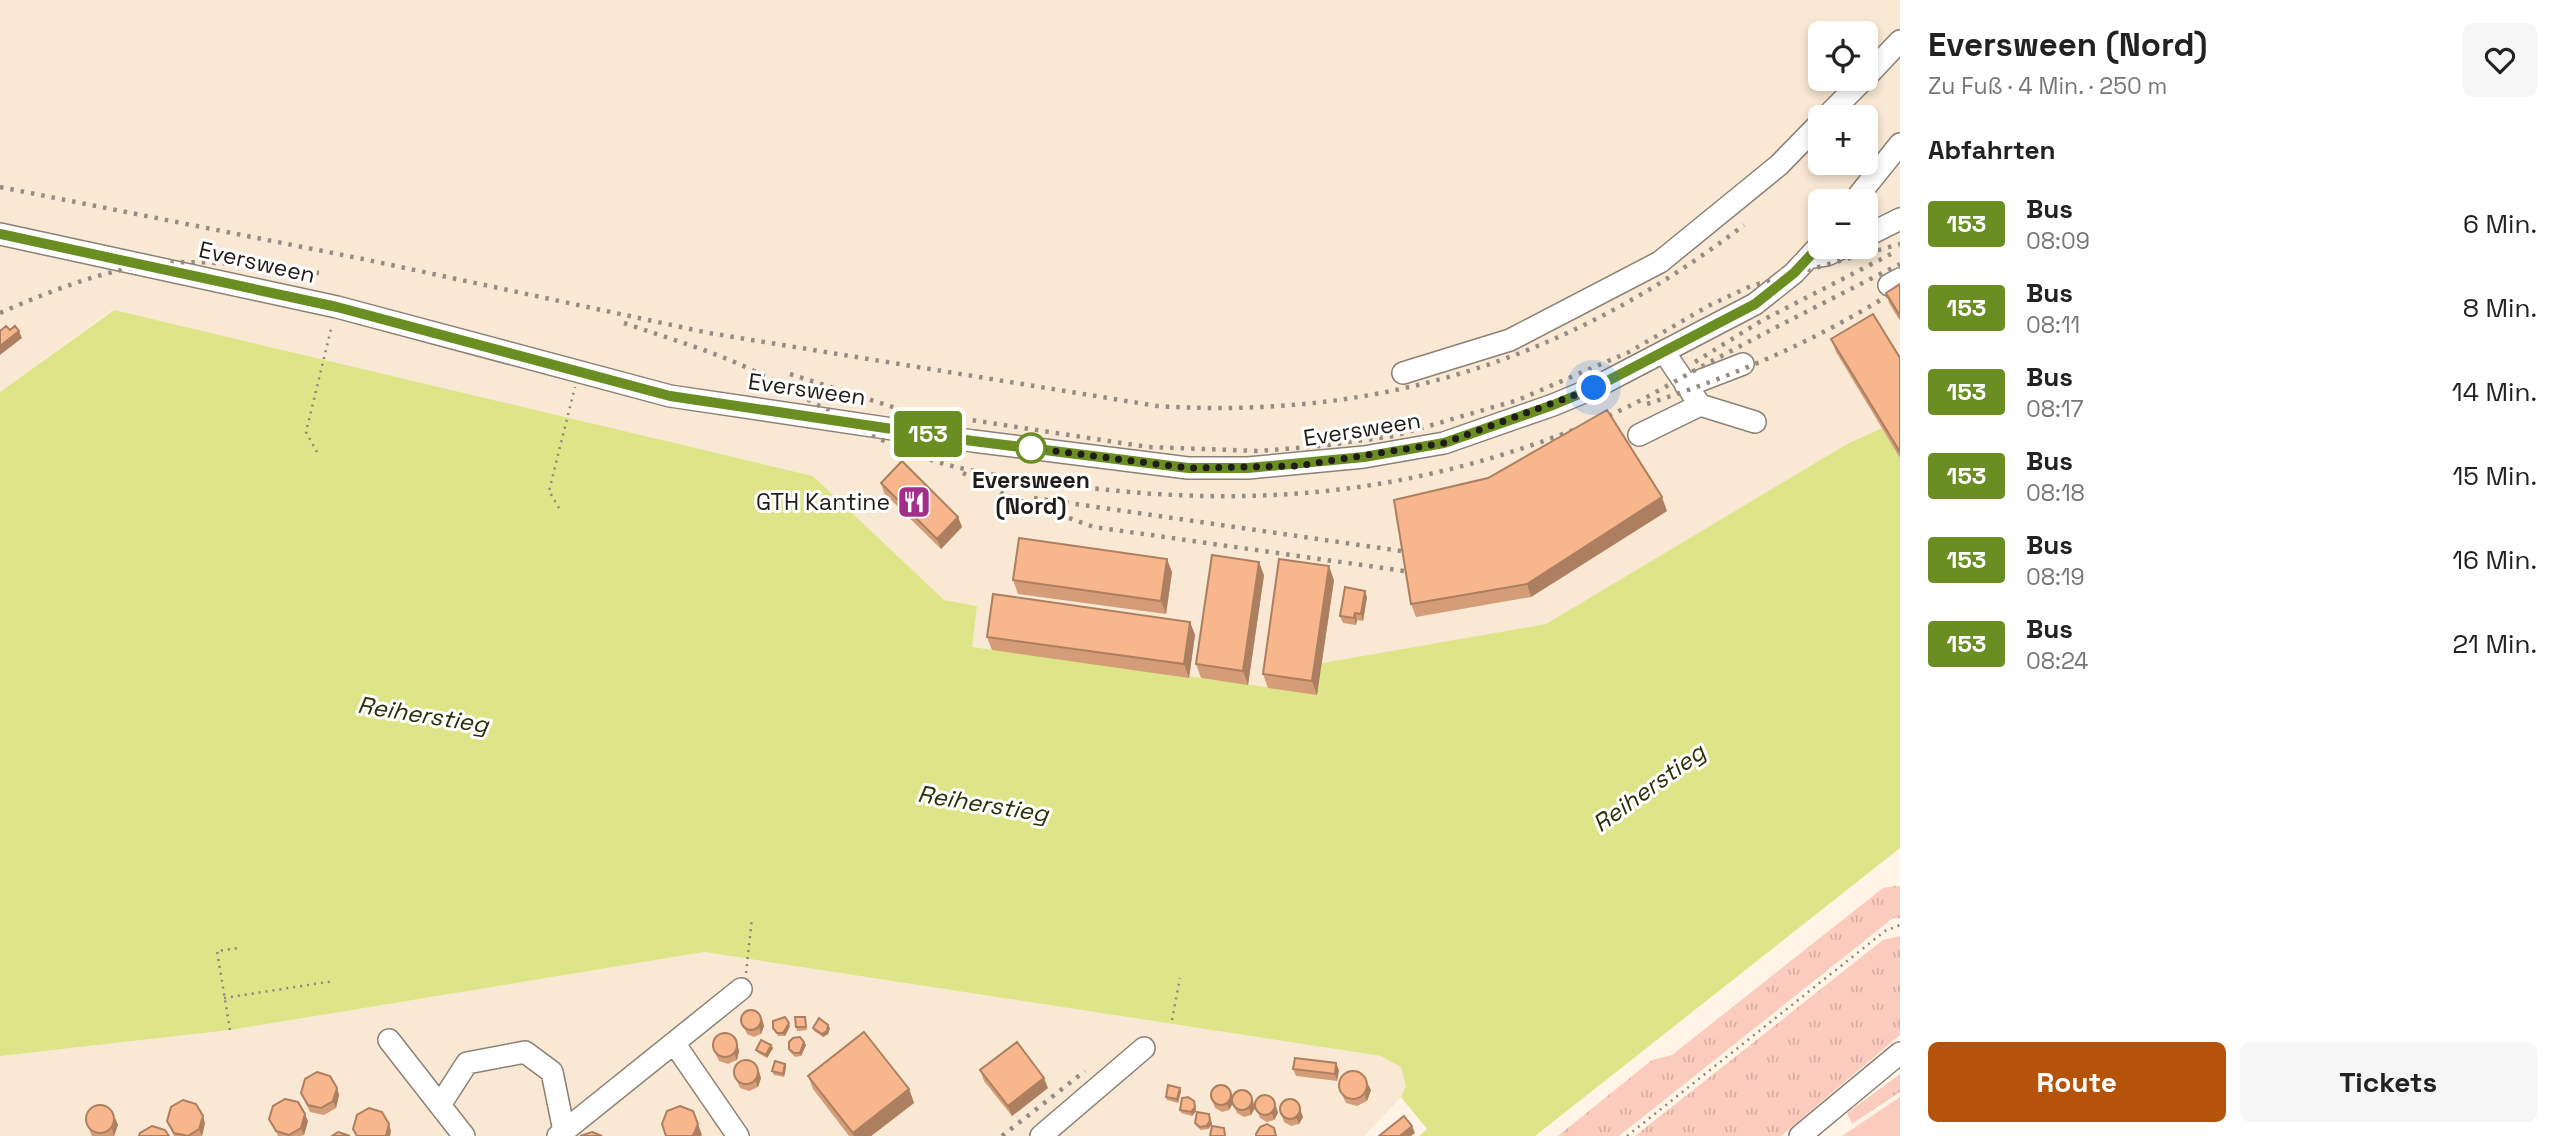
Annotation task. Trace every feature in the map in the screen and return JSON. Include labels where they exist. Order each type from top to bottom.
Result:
[{"type":"street","points":[[1878,64],[1900,41]]},
{"type":"street","points":[[1838,105],[1852,91]]},
{"type":"street","points":[[1403,373],[1510,340],[1660,262],[1779,165],[1808,135]]},
{"type":"street","points":[[1864,189],[1900,144]]},
{"type":"street","points":[[1878,230],[1900,219]]},
{"type":"street","name":"Eversween","points":[[0,234],[337,307],[670,396],[973,441],[1188,468],[1297,466],[1444,443],[1594,388],[1755,304],[1808,256]]},
{"type":"street","points":[[1664,352],[1700,405],[1755,422]]},
{"type":"street","points":[[1686,386],[1743,364]]},
{"type":"street","points":[[1639,435],[1700,405]]},
{"type":"street","points":[[561,1134],[674,1043],[744,982]]},
{"type":"street","points":[[389,1040],[464,1136]]},
{"type":"street","points":[[674,1043],[738,1136]]},
{"type":"street","points":[[1041,1136],[1144,1048]]},
{"type":"street","points":[[440,1105],[467,1063],[526,1052],[552,1072],[561,1134]]},
{"type":"street","points":[[1800,1136],[1900,1053]]},
{"type":"path","points":[[317,452],[306,432],[337,307]]},
{"type":"path","points":[[559,508],[549,491],[570,409]]},
{"type":"path","points":[[744,982],[752,918]]},
{"type":"path","points":[[1627,1136],[1885,931],[1900,925]]},
{"type":"path","points":[[230,1030],[217,951],[239,948]]},
{"type":"path","points":[[1172,1020],[1180,978]]},
{"type":"path","points":[[225,998],[334,981]]},
{"type":"shaded area","points":[[0,0],[1900,0],[1900,420],[1847,444],[1546,624],[1322,663],[1317,695],[971,647],[977,606],[944,600],[813,476],[112,310],[0,392]]},
{"type":"shaded area","points":[[703,952],[1381,1056],[1401,1067],[1406,1087],[1401,1097],[1364,1136],[0,1136],[0,1056],[230,1030]]},
{"type":"green space","points":[[1900,887],[1900,918],[1893,918],[1619,1136],[1558,1136],[1652,1060],[1672,1055],[1883,888]]},
{"type":"green space","points":[[1900,936],[1900,1035],[1781,1136],[1635,1136],[1883,940]]},
{"type":"green space","points":[[1900,1074],[1900,1092],[1852,1124],[1847,1113]]},
{"type":"green space","points":[[1900,1097],[1900,1136],[1842,1136]]},
{"type":"water","name":"Reiherstieg","points":[[114,310],[813,476],[944,600],[977,606],[972,647],[1317,694],[1322,663],[1546,624],[1847,444],[1900,420],[1900,848],[1535,1136],[1419,1136],[1427,1129],[1401,1097],[1406,1086],[1401,1067],[1381,1056],[704,952],[230,1030],[0,1056],[0,392]]},
{"type":"building","points":[[1900,284],[1900,316],[1886,293]]},
{"type":"building","points":[[1873,314],[1900,358],[1900,452],[1831,339]]},
{"type":"building","points":[[6,326],[10,330],[15,326],[19,331],[0,346],[0,331]]},
{"type":"building","points":[[1607,410],[1662,497],[1527,584],[1411,604],[1394,500],[1488,478]]},
{"type":"building","points":[[902,461],[958,517],[937,539],[881,483]]},
{"type":"building","points":[[1019,538],[1167,559],[1161,601],[1013,580]]},
{"type":"building","points":[[1212,555],[1259,562],[1243,671],[1196,664]]},
{"type":"building","points":[[1279,559],[1329,566],[1312,681],[1263,674]]},
{"type":"building","points":[[1345,587],[1365,591],[1361,614],[1355,613],[1354,618],[1340,616]]},
{"type":"building","points":[[993,594],[1190,622],[1184,664],[987,637]]},
{"type":"building","points":[[751,1010],[758,1013],[761,1020],[758,1027],[751,1030],[744,1027],[741,1020],[744,1013]]},
{"type":"building","points":[[785,1017],[789,1023],[783,1033],[777,1033],[773,1028],[773,1021]]},
{"type":"building","points":[[795,1017],[805,1017],[806,1027],[796,1027]]},
{"type":"building","points":[[819,1018],[828,1025],[827,1031],[822,1034],[813,1028]]},
{"type":"building","points":[[864,1032],[909,1089],[853,1133],[808,1076]]},
{"type":"building","points":[[725,1033],[736,1040],[737,1045],[730,1056],[725,1057],[714,1050],[713,1045],[720,1034]]},
{"type":"building","points":[[800,1037],[804,1042],[800,1053],[794,1053],[789,1049],[789,1042]]},
{"type":"building","points":[[761,1040],[771,1045],[766,1055],[756,1050]]},
{"type":"building","points":[[1017,1042],[1044,1078],[1008,1106],[980,1070]]},
{"type":"building","points":[[1295,1058],[1336,1063],[1335,1074],[1293,1069]]},
{"type":"building","points":[[746,1060],[755,1063],[758,1072],[755,1081],[746,1084],[737,1081],[734,1072],[737,1063]]},
{"type":"building","points":[[775,1061],[785,1064],[783,1074],[772,1071]]},
{"type":"building","points":[[1353,1071],[1363,1075],[1367,1085],[1363,1095],[1353,1099],[1343,1095],[1339,1085],[1343,1075]]},
{"type":"building","points":[[317,1072],[330,1076],[337,1088],[333,1101],[321,1108],[308,1105],[301,1093],[305,1079]]},
{"type":"building","points":[[1168,1085],[1180,1088],[1177,1099],[1166,1097]]},
{"type":"building","points":[[1221,1085],[1228,1088],[1231,1095],[1228,1102],[1221,1105],[1214,1102],[1211,1095],[1214,1088]]},
{"type":"building","points":[[1242,1090],[1249,1093],[1252,1100],[1249,1107],[1242,1110],[1235,1107],[1232,1100],[1235,1093]]},
{"type":"building","points":[[1265,1095],[1272,1098],[1275,1105],[1272,1112],[1265,1115],[1258,1112],[1255,1105],[1258,1098]]},
{"type":"building","points":[[1188,1097],[1194,1101],[1195,1107],[1191,1112],[1180,1110],[1182,1098]]},
{"type":"building","points":[[285,1099],[298,1102],[305,1114],[301,1128],[289,1135],[276,1131],[269,1119],[273,1106]]},
{"type":"building","points":[[1290,1099],[1297,1102],[1300,1109],[1297,1116],[1290,1119],[1283,1116],[1280,1109],[1283,1102]]},
{"type":"building","points":[[183,1100],[196,1104],[203,1116],[199,1129],[188,1136],[174,1133],[167,1121],[171,1107]]},
{"type":"building","points":[[100,1105],[110,1109],[114,1119],[110,1129],[100,1133],[90,1129],[86,1119],[90,1109]]},
{"type":"building","points":[[680,1106],[693,1111],[698,1124],[693,1136],[666,1136],[662,1124],[667,1111]]},
{"type":"building","points":[[369,1108],[382,1112],[389,1124],[386,1136],[357,1136],[353,1129],[357,1115]]},
{"type":"building","points":[[1197,1112],[1209,1114],[1210,1121],[1206,1126],[1200,1127],[1195,1123]]},
{"type":"building","points":[[1404,1116],[1412,1126],[1400,1136],[1379,1136]]},
{"type":"building","points":[[1267,1124],[1274,1128],[1276,1136],[1256,1136],[1260,1127]]},
{"type":"building","points":[[152,1126],[165,1130],[169,1136],[139,1136]]},
{"type":"building","points":[[1212,1126],[1224,1128],[1225,1135],[1210,1136]]},
{"type":"building","points":[[338,1132],[350,1136],[332,1136]]},
{"type":"building","points":[[592,1132],[602,1136],[580,1136]]},
{"type":"railway","points":[[0,187],[363,259],[709,333],[1157,406],[1238,408],[1317,403],[1393,390],[1467,371],[1539,345],[1609,312],[1677,272],[1744,225]]},
{"type":"railway","points":[[790,374],[899,409],[1148,447],[1258,451],[1321,446],[1394,436],[1518,400],[1629,352],[1710,305],[1751,286],[1900,244]]},
{"type":"railway","points":[[1695,362],[1761,321],[1891,254]]},
{"type":"railway","points":[[0,313],[72,284],[148,265],[212,263],[319,273]]},
{"type":"railway","points":[[624,323],[736,363],[891,444],[958,468],[1029,480],[1151,494],[1283,495],[1411,478],[1474,463],[1538,443],[1631,405],[1900,264]]},
{"type":"railway","points":[[1647,404],[1714,381],[1808,340],[1900,288]]},
{"type":"railway","points":[[963,473],[1005,495],[1094,527],[1404,571]]},
{"type":"railway","points":[[1034,498],[1401,551]]},
{"type":"railway","points":[[1002,1136],[1085,1071]]},
{"type":"bus line","name":"153","points":[[0,234],[337,307],[670,396],[973,441],[1188,468],[1297,466],[1364,457],[1444,443],[1508,422],[1594,388],[1713,327],[1772,292],[1808,258]]},
{"type":"place","name":"Eversween (Nord)","points":[[1031,448]]},
{"type":"place","name":"GTH Kantine","points":[[914,502]]},
{"type":"route","points":[[1031,448],[1188,468],[1297,466],[1444,443],[1508,422],[1594,388]]}]
